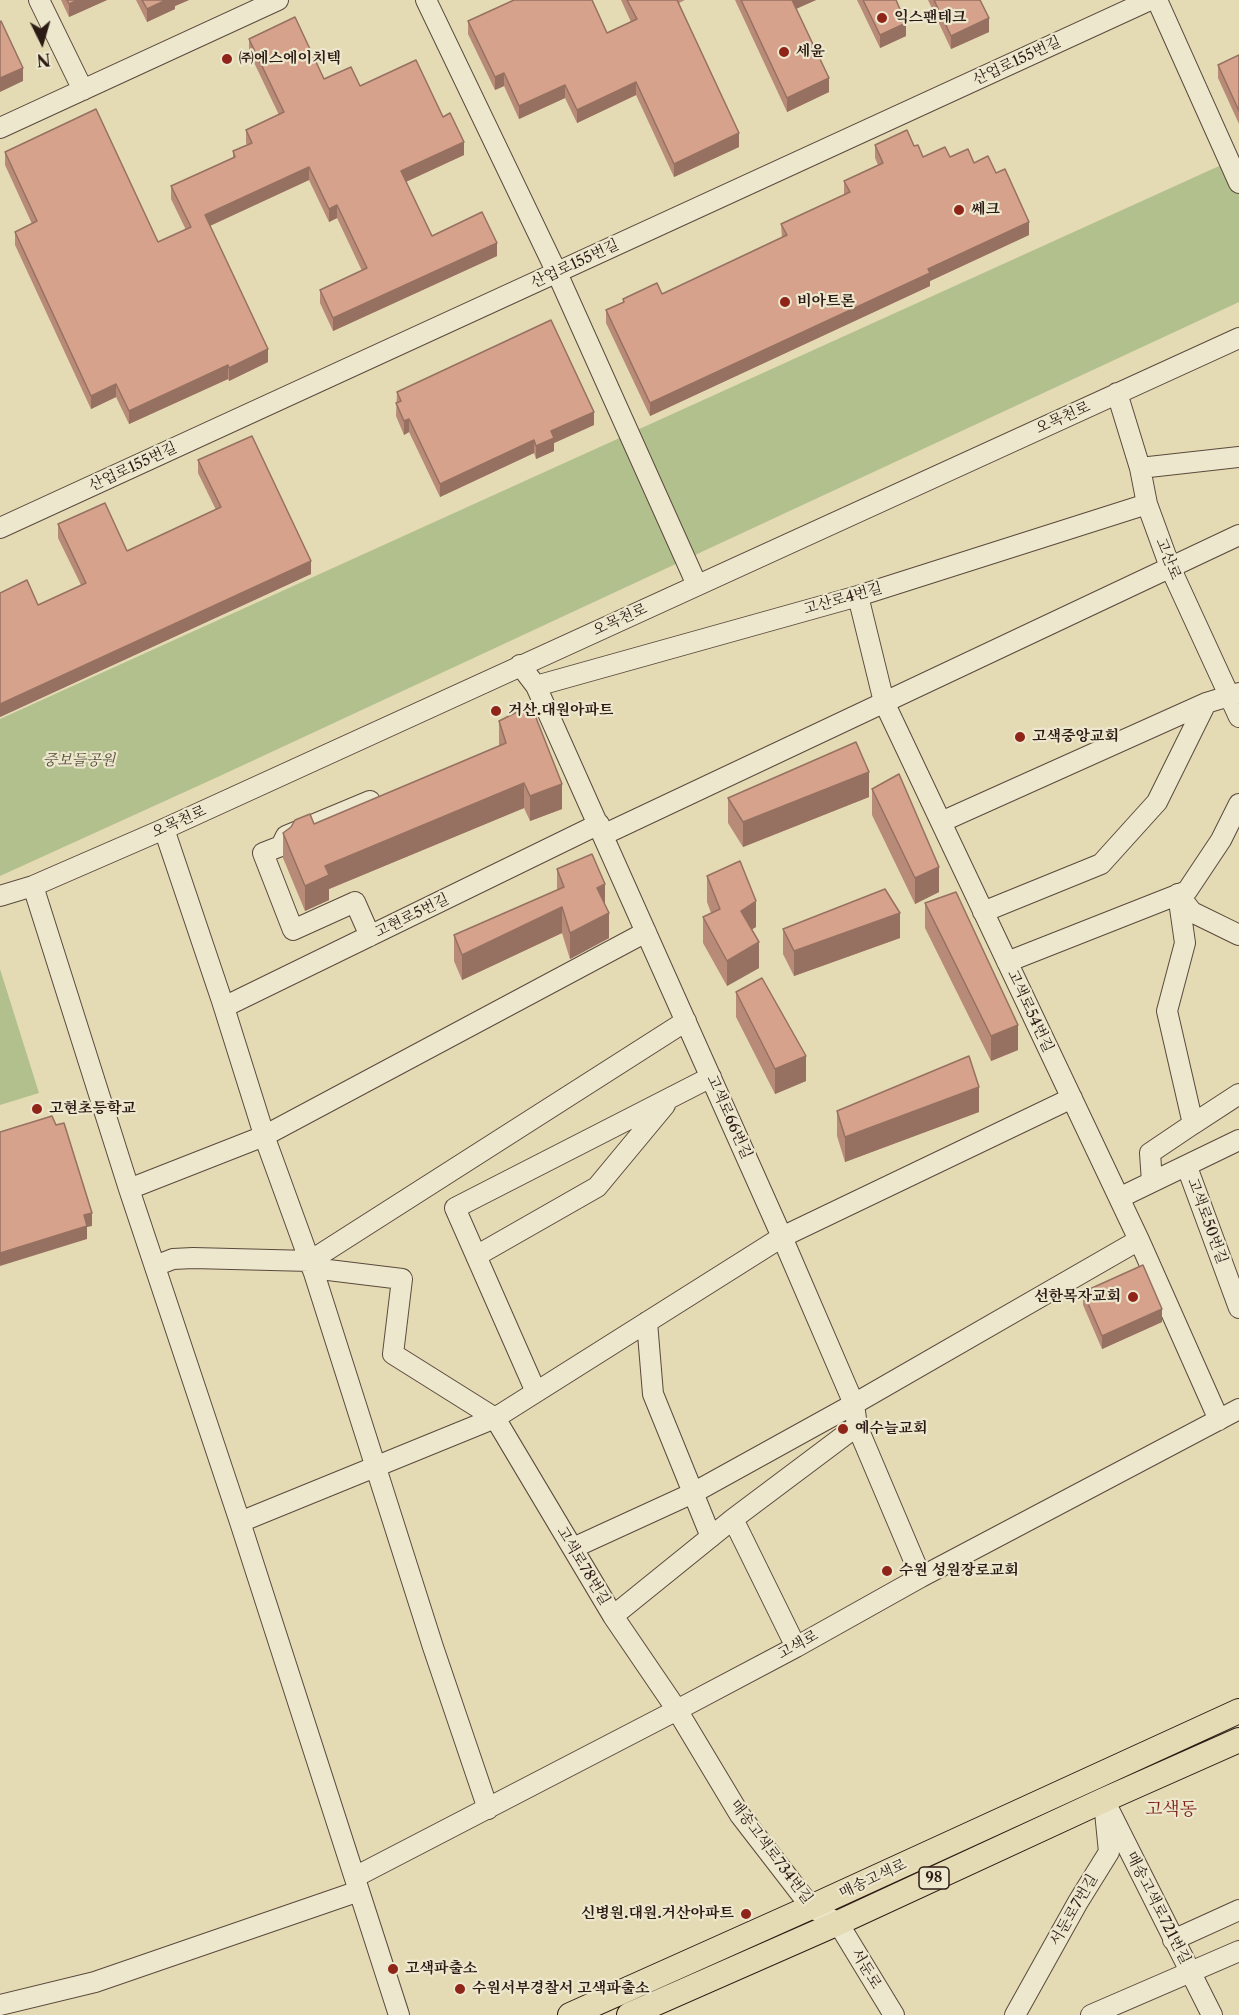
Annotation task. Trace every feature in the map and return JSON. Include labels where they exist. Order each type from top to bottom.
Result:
[{"type":"main road","name":"매송고색로","points":[[570,2015],[1239,1711]]},
{"type":"main road","name":"매송고색로","points":[[629,2015],[838,1923],[1239,1740]]},
{"type":"street","points":[[39,0],[83,90]]},
{"type":"street","points":[[0,128],[278,0]]},
{"type":"street","points":[[426,0],[556,273],[697,585]]},
{"type":"street","name":"산업로155번길","points":[[0,528],[1150,0]]},
{"type":"street","points":[[1157,0],[1239,183]]},
{"type":"street","name":"오목천로","points":[[0,896],[33,886],[164,830],[520,665],[1239,338]]},
{"type":"street","name":"고산로","points":[[1117,393],[1140,468],[1147,504],[1170,567],[1234,695],[1239,717]]},
{"type":"street","points":[[1140,468],[1239,457]]},
{"type":"street","name":"고산로4번길","points":[[536,686],[858,596],[1147,504]]},
{"type":"street","name":"고현로5번길","points":[[224,1007],[370,936],[884,702],[1239,535]]},
{"type":"street","name":"고색로54번길","points":[[858,596],[884,702],[1139,1240],[1219,1420]]},
{"type":"street","name":"고색로66번길","points":[[520,665],[536,686],[782,1237],[854,1404],[857,1426],[921,1577]]},
{"type":"street","points":[[941,822],[1206,703],[1234,695]]},
{"type":"street","points":[[983,912],[1101,864],[1157,802],[1206,703]]},
{"type":"street","points":[[370,936],[355,902],[293,930],[259,860],[263,853],[281,846],[286,836],[371,800]]},
{"type":"street","points":[[1007,962],[1187,891],[1221,840],[1239,804]]},
{"type":"street","points":[[164,830],[224,1007],[264,1136],[311,1264],[488,1809]]},
{"type":"street","points":[[33,886],[129,1189],[240,1522],[399,2015]]},
{"type":"street","points":[[1178,894],[1192,912],[1239,935]]},
{"type":"street","points":[[1178,894],[1185,943],[1167,1011],[1193,1124]]},
{"type":"street","points":[[129,1189],[264,1136],[646,932]]},
{"type":"street","points":[[311,1264],[686,1021]]},
{"type":"street","points":[[536,1392],[456,1208],[711,1077]]},
{"type":"street","points":[[1152,1182],[1150,1153],[1239,1094]]},
{"type":"street","points":[[476,1256],[597,1187],[670,1098]]},
{"type":"street","points":[[240,1522],[495,1418],[782,1237],[1072,1098]]},
{"type":"street","points":[[1119,1198],[1239,1140]]},
{"type":"street","name":"고색로50번길","points":[[1187,1167],[1239,1308]]},
{"type":"street","points":[[573,1548],[693,1493],[854,1404],[1139,1240]]},
{"type":"street","points":[[155,1266],[173,1259],[193,1258],[311,1264],[402,1279],[393,1354],[495,1418]]},
{"type":"street","points":[[647,1322],[653,1394],[711,1536]]},
{"type":"street","name":"고색로","points":[[0,2005],[95,1982],[357,1884],[488,1809],[796,1647],[921,1577],[1239,1409]]},
{"type":"street","name":"고색로78번길","points":[[495,1418],[613,1616],[676,1710]]},
{"type":"street","points":[[613,1616],[711,1536],[857,1426]]},
{"type":"street","points":[[733,1519],[796,1647]]},
{"type":"street","name":"매송고색로734번길","points":[[676,1710],[740,1815],[811,1907],[838,1923]]},
{"type":"street","name":"매송고색로721번길","points":[[1104,1800],[1212,2015]]},
{"type":"street","name":"서둔로7번길","points":[[1015,2015],[1078,1902],[1109,1852],[1104,1800]]},
{"type":"street","points":[[1173,1940],[1239,1910]]},
{"type":"street","name":"서둔로","points":[[838,1923],[894,2015]]},
{"type":"street","points":[[1091,2015],[1239,1951]]},
{"type":"green space","name":"중보들공원","points":[[1239,157],[1239,302],[0,876],[0,719]]},
{"type":"green space","points":[[0,969],[39,1093],[0,1105]]},
{"type":"building","points":[[142,0],[166,0],[147,9]]},
{"type":"building","points":[[514,0],[592,0],[607,33],[637,19],[627,0],[677,0],[739,133],[674,164],[636,82],[577,110],[565,85],[519,106],[504,73],[495,77],[468,21]]},
{"type":"building","name":"세윤","points":[[741,0],[792,0],[829,78],[787,98]]},
{"type":"building","points":[[863,0],[896,0],[906,23],[880,35]]},
{"type":"building","points":[[934,0],[980,0],[989,18],[951,36]]},
{"type":"building","points":[[295,17],[324,79],[351,67],[360,86],[416,60],[443,117],[450,113],[464,142],[401,171],[432,236],[482,212],[497,243],[333,318],[320,290],[367,268],[337,205],[329,209],[309,167],[205,215],[268,349],[129,411],[116,384],[91,396],[15,232],[37,221],[5,152],[96,109],[158,242],[191,227],[171,186],[235,157],[233,151],[252,143],[246,130],[284,112],[249,39]]},
{"type":"building","points":[[0,22],[23,68],[0,78]]},
{"type":"building","points":[[1239,55],[1239,111],[1218,65]]},
{"type":"building","name":"비아트론","points":[[907,130],[914,146],[918,145],[923,157],[945,147],[950,157],[968,149],[974,163],[988,156],[996,173],[1005,169],[1029,222],[928,269],[930,273],[650,403],[606,310],[657,283],[662,294],[787,235],[781,224],[850,192],[844,181],[883,163],[875,145]]},
{"type":"building","points":[[551,320],[594,412],[551,431],[554,438],[536,446],[534,440],[440,484],[409,419],[404,421],[396,403],[401,401],[397,392]]},
{"type":"building","points":[[252,436],[311,561],[0,704],[0,593],[27,580],[38,605],[86,583],[58,524],[105,503],[127,551],[221,507],[198,460]]},
{"type":"building","points":[[531,705],[562,784],[530,796],[524,783],[325,866],[329,875],[305,886],[283,833],[291,827],[295,820],[310,814],[314,824],[506,743],[499,721]]},
{"type":"building","points":[[856,742],[869,772],[743,822],[728,798]]},
{"type":"building","points":[[899,774],[939,867],[915,878],[872,789]]},
{"type":"building","points":[[592,854],[605,884],[597,888],[609,913],[570,933],[562,907],[462,955],[454,935],[564,887],[557,869]]},
{"type":"building","points":[[740,861],[756,901],[741,911],[759,942],[727,961],[703,917],[720,909],[707,876]]},
{"type":"building","points":[[885,889],[900,913],[794,951],[783,929]]},
{"type":"building","points":[[956,892],[1018,1025],[991,1036],[925,903]]},
{"type":"building","points":[[762,978],[806,1056],[775,1069],[736,992]]},
{"type":"building","points":[[969,1056],[979,1087],[845,1137],[837,1111]]},
{"type":"building","name":"고현초등학교","points":[[52,1116],[56,1125],[64,1123],[92,1213],[84,1215],[87,1226],[0,1253],[0,1132]]},
{"type":"building","points":[[1143,1265],[1162,1309],[1102,1336],[1083,1292]]},
{"type":"place","name":"익스팬테크","points":[[882,18]]},
{"type":"place","name":"세윤","points":[[784,52]]},
{"type":"place","name":"㈜에스에이치텍","points":[[227,59]]},
{"type":"place","name":"쎄크","points":[[959,210]]},
{"type":"place","name":"비아트론","points":[[785,302]]},
{"type":"place","name":"거산.대원아파트","points":[[496,711]]},
{"type":"place","name":"고색중앙교회","points":[[1020,737]]},
{"type":"place","name":"고현초등학교","points":[[37,1109]]},
{"type":"place","name":"선한목자교회","points":[[1133,1297]]},
{"type":"place","name":"예수늘교회","points":[[843,1429]]},
{"type":"place","name":"수원 성원장로교회","points":[[887,1571]]},
{"type":"place","name":"신병원.대원.거산아파트","points":[[746,1914]]},
{"type":"place","name":"고색파출소","points":[[393,1969]]},
{"type":"place","name":"수원서부경찰서 고색파출소","points":[[460,1989]]},
{"type":"district","name":"고색동","points":[[1171,1810]]}]
